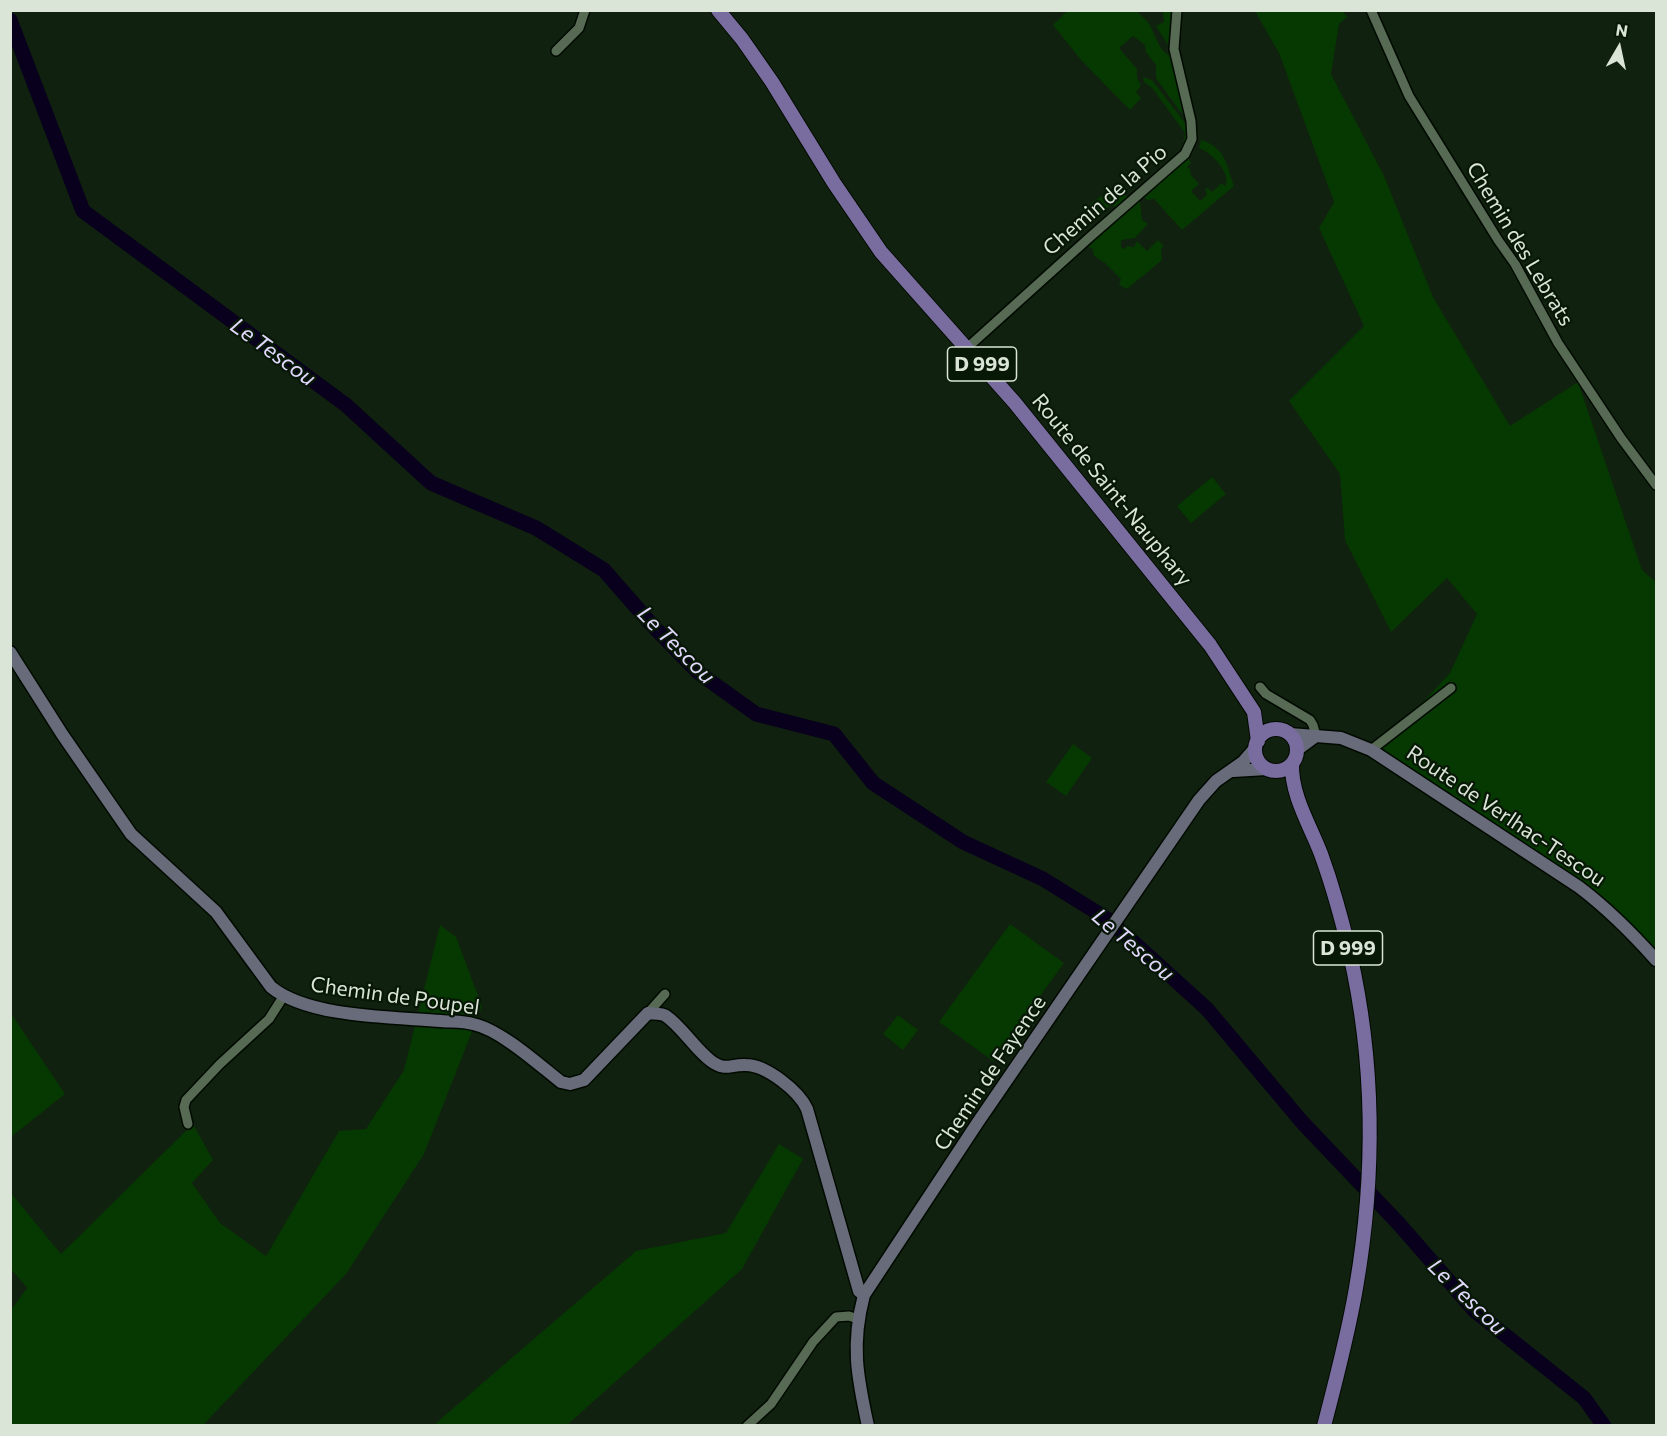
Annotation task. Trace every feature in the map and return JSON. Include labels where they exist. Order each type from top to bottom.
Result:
[{"type":"main road","name":"Route de Saint-Nauphary","points":[[718,10],[766,73],[837,187],[881,252],[1015,403],[1210,645],[1254,712],[1276,730]]},
{"type":"main road","name":"Route de Saint-Nauphary","points":[[1254,712],[1257,744]]},
{"type":"main road","points":[[1276,730],[1290,734],[1297,750],[1292,764],[1279,771],[1268,770],[1258,760],[1257,744],[1264,733],[1276,730]]},
{"type":"main road","name":"D 999","points":[[1292,764],[1292,778],[1297,796],[1323,862],[1349,951],[1362,1024],[1369,1108],[1369,1182],[1365,1228],[1356,1289],[1324,1425]]},
{"type":"main road","name":"D 999","points":[[1268,770],[1286,782],[1297,796]]},
{"type":"street","points":[[556,51],[579,28],[585,10]]},
{"type":"street","name":"Chemin de la Pio","points":[[967,348],[1185,154],[1192,139],[1191,121],[1174,49],[1177,10]]},
{"type":"street","name":"Chemin des Lebrats","points":[[1371,10],[1409,96],[1515,264],[1558,343],[1621,438],[1656,485]]},
{"type":"street","name":"Chemin de Poupel","points":[[10,651],[62,734],[131,834],[216,912],[272,987],[283,997],[321,1009],[474,1024],[505,1039],[561,1082],[570,1084],[584,1080],[665,994]]},
{"type":"street","points":[[1260,687],[1266,694],[1310,720],[1313,725],[1316,736],[1297,750]]},
{"type":"street","points":[[1371,750],[1452,688]]},
{"type":"street","name":"Route de Verlhac-Tescou","points":[[1290,734],[1341,738],[1371,750],[1579,887],[1605,907],[1656,960]]},
{"type":"street","name":"Chemin de Fayence","points":[[868,1425],[858,1378],[856,1346],[858,1320],[864,1295],[978,1122],[1199,800],[1216,781],[1243,762],[1257,744]]},
{"type":"street","points":[[1232,771],[1268,770]]},
{"type":"street","points":[[188,1124],[184,1107],[186,1100],[220,1064],[269,1019],[283,997]]},
{"type":"street","points":[[648,1013],[664,1015],[702,1053],[724,1068],[757,1066],[801,1097],[813,1125],[859,1291],[864,1295]]},
{"type":"street","points":[[747,1425],[771,1404],[813,1342],[836,1317],[849,1316],[858,1320]]},
{"type":"green space","points":[[1067,11],[1136,11],[1142,16],[1150,25],[1161,48],[1172,56],[1185,117],[1156,78],[1156,65],[1146,52],[1145,45],[1133,36],[1119,48],[1137,69],[1137,78],[1141,86],[1136,92],[1141,98],[1130,110],[1082,61],[1053,25]]},
{"type":"green space","points":[[1163,11],[1172,11],[1171,46],[1156,26],[1164,22]]},
{"type":"green space","points":[[1255,11],[1342,11],[1347,17],[1339,24],[1331,74],[1384,176],[1433,297],[1510,426],[1578,382],[1642,570],[1656,582],[1656,953],[1605,902],[1379,749],[1450,673],[1477,614],[1447,578],[1391,632],[1345,540],[1340,474],[1289,401],[1364,326],[1319,228],[1334,202],[1279,53]]},
{"type":"green space","points":[[1143,77],[1152,80],[1189,128],[1185,147],[1183,145],[1185,133],[1153,89],[1144,82]]},
{"type":"green space","points":[[1201,140],[1216,147],[1220,152],[1227,164],[1234,186],[1182,230],[1154,199],[1148,200],[1142,197],[1186,158],[1191,163],[1187,167],[1191,175],[1199,184],[1191,191],[1200,201],[1207,195],[1205,189],[1208,188],[1212,192],[1222,183],[1225,186],[1225,174],[1214,158],[1199,148]]},
{"type":"green space","points":[[1111,190],[1122,191],[1130,200],[1140,202],[1142,220],[1148,224],[1135,238],[1121,240],[1121,247],[1124,249],[1128,246],[1134,247],[1137,241],[1147,251],[1158,240],[1164,246],[1161,249],[1162,260],[1127,289],[1119,285],[1121,279],[1105,263],[1094,256],[1093,249],[1084,245],[1113,220],[1120,219],[1121,215],[1114,206],[1110,206],[1096,216],[1089,210],[1090,204]]},
{"type":"green space","points":[[1212,477],[1226,494],[1191,523],[1177,506]]},
{"type":"green space","points":[[1073,744],[1092,758],[1066,796],[1046,782]]},
{"type":"green space","points":[[1010,924],[1064,963],[993,1061],[939,1022]]},
{"type":"green space","points":[[440,925],[456,937],[482,1006],[424,1154],[346,1274],[203,1425],[11,1425],[11,1310],[27,1288],[11,1269],[10,1192],[61,1254],[193,1124],[213,1160],[192,1183],[220,1223],[266,1256],[339,1131],[366,1129],[404,1070]]},
{"type":"green space","points":[[10,1012],[65,1094],[11,1137],[10,1137]]},
{"type":"green space","points":[[898,1015],[918,1030],[903,1050],[883,1034]]},
{"type":"green space","points":[[779,1144],[803,1159],[742,1269],[567,1425],[434,1425],[636,1251],[726,1233]]},
{"type":"waterway","name":"Le Tescou","points":[[10,20],[83,211],[346,405],[431,483],[536,528],[604,570],[652,625],[699,673],[756,714],[834,734],[873,783],[963,842],[1043,879],[1109,920],[1207,1009],[1302,1122],[1399,1224],[1475,1311],[1584,1398],[1604,1426]]}]
